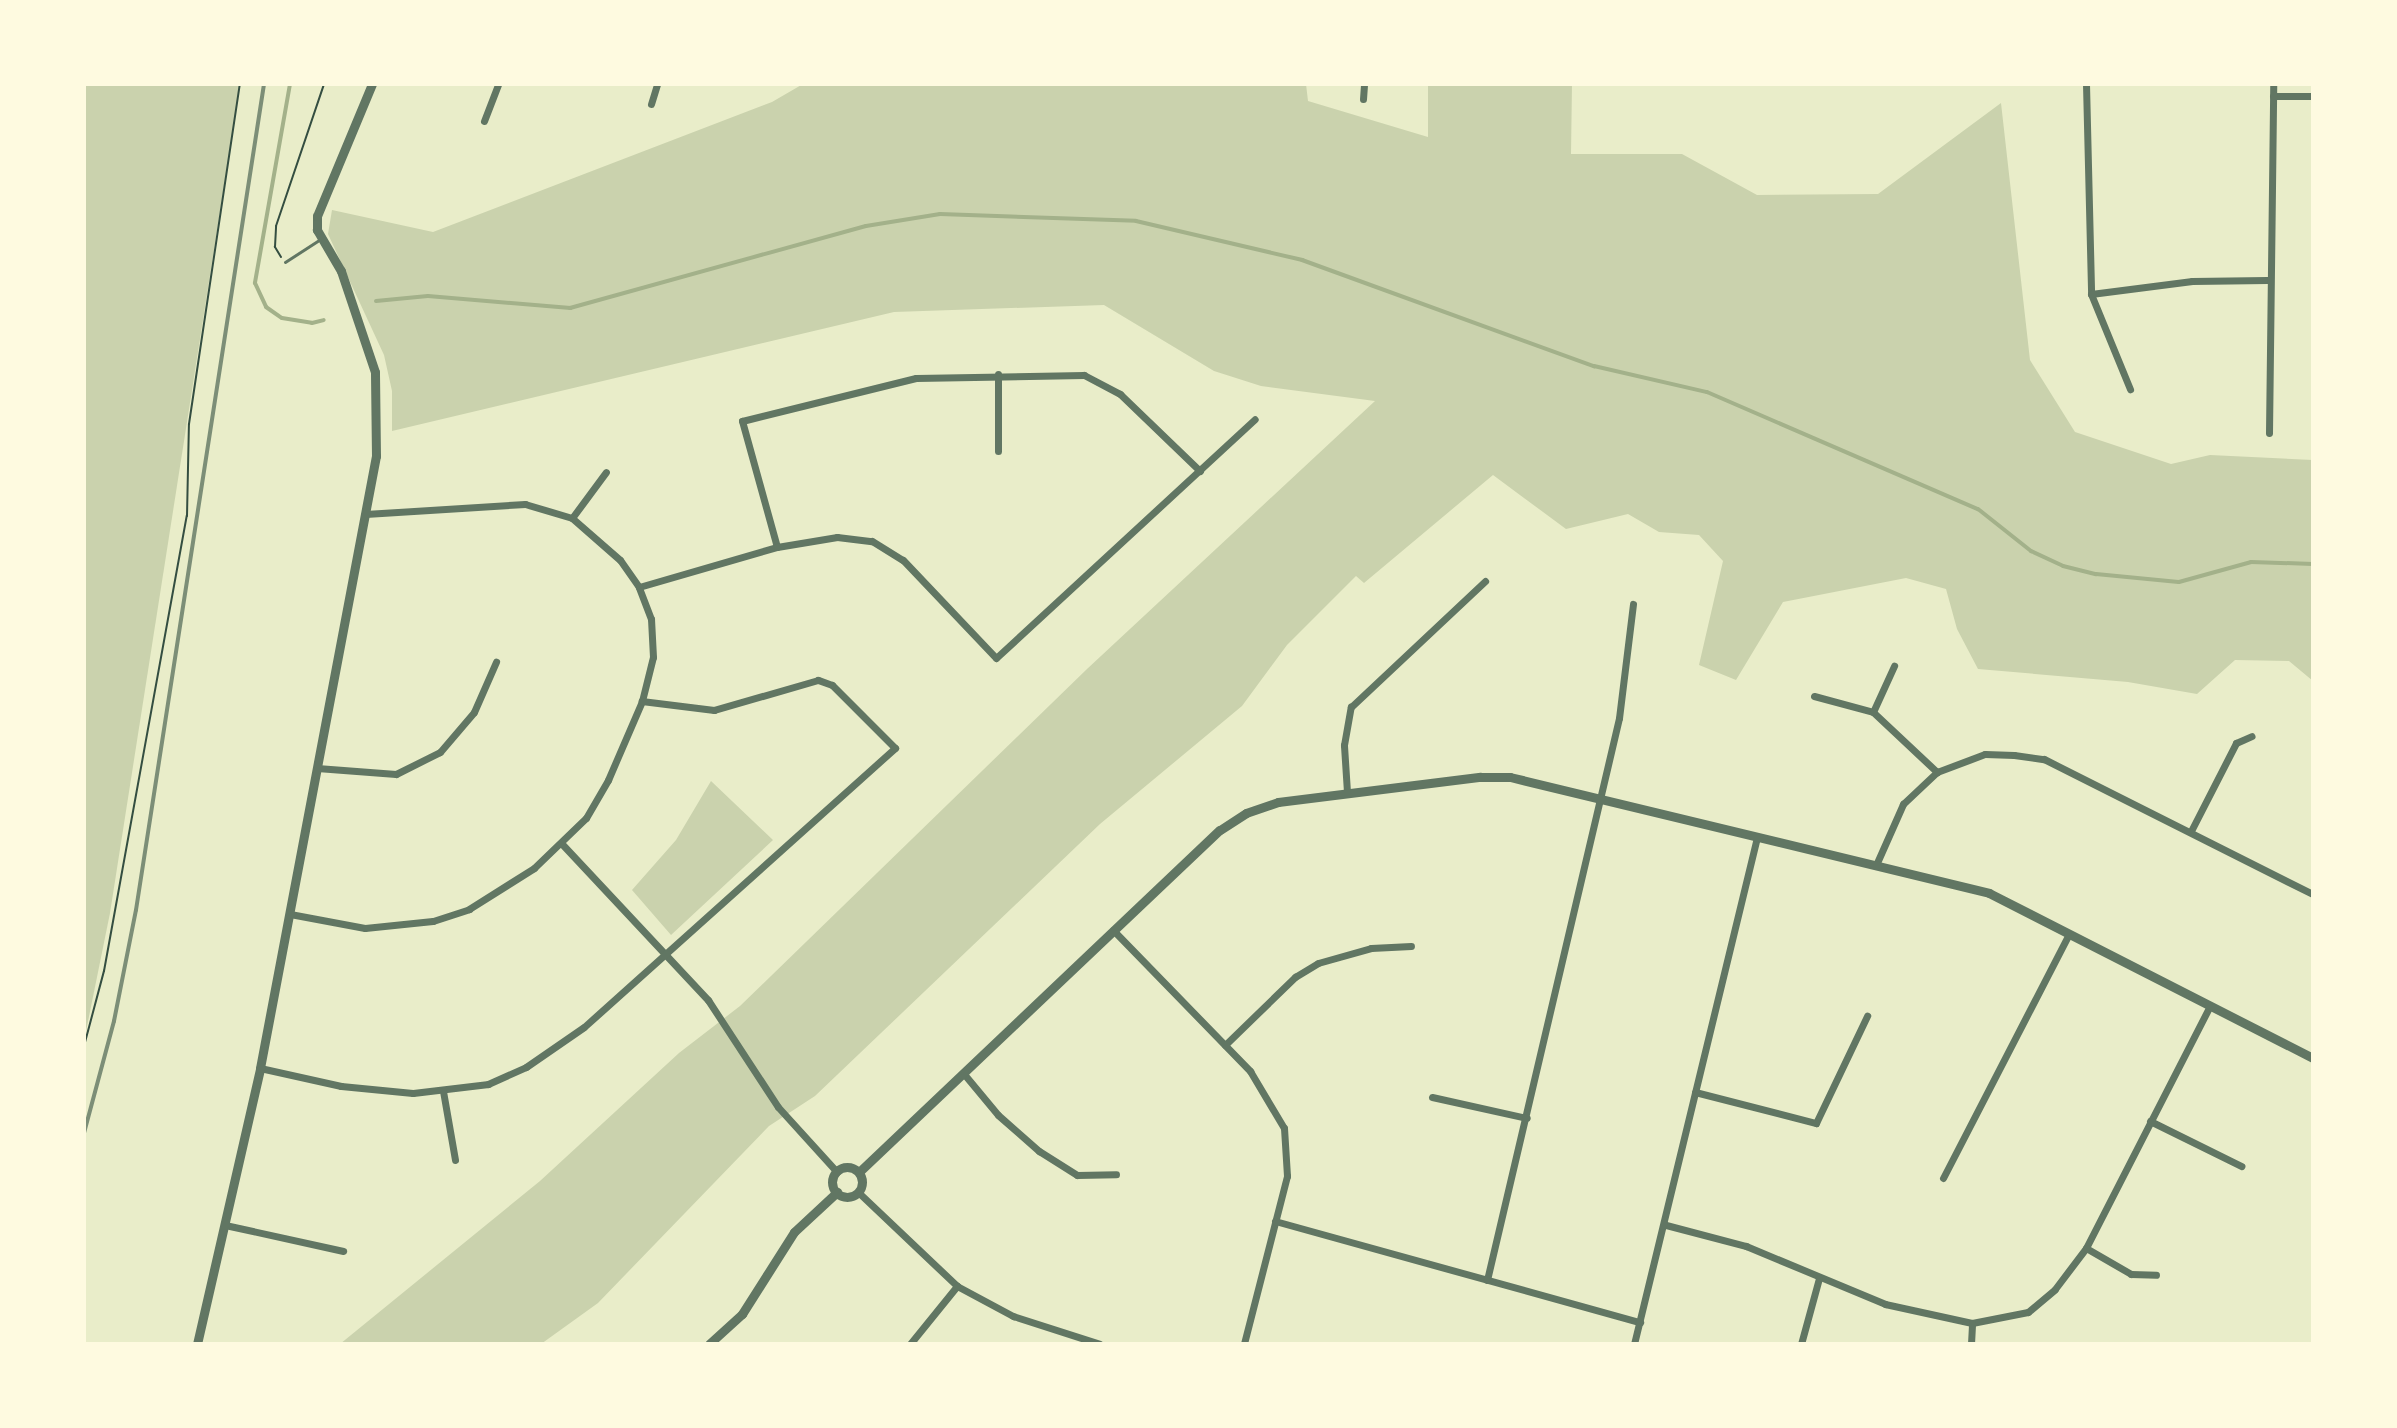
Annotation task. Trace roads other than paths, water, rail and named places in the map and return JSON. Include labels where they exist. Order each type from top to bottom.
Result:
[{"type":"street","points":[[197,1344],[260,1068],[379,430],[375,372],[341,271],[320,239],[317,216],[372,84]]},
{"type":"street","points":[[484,121],[498,84]]},
{"type":"street","points":[[651,104],[657,84]]},
{"type":"street","points":[[1363,99],[1364,84]]},
{"type":"street","points":[[2086,84],[2091,294],[2130,389]]},
{"type":"street","points":[[2269,433],[2267,280],[2273,84]]},
{"type":"street","points":[[2273,96],[2313,96]]},
{"type":"street","points":[[2091,294],[2192,281],[2267,280]]},
{"type":"street","points":[[998,374],[998,451]]},
{"type":"street","points":[[777,547],[742,421],[916,378],[998,374],[1089,378],[1120,394],[1154,423],[1200,471]]},
{"type":"street","points":[[639,587],[777,547],[837,537],[872,541],[903,560],[996,658],[1255,419]]},
{"type":"street","points":[[572,518],[606,472]]},
{"type":"street","points":[[290,914],[365,928],[433,921],[469,909],[562,844],[608,780],[642,701],[654,638],[639,587],[620,560],[572,518],[525,504],[365,514]]},
{"type":"street","points":[[1347,792],[1344,745],[1351,707],[1485,581]]},
{"type":"street","points":[[1487,1280],[1527,1118],[1597,798],[1619,718],[1633,604]]},
{"type":"street","points":[[317,768],[396,774],[440,752],[474,712],[496,662]]},
{"type":"street","points":[[1873,712],[1894,666]]},
{"type":"street","points":[[260,1068],[341,1086],[443,1091],[488,1084],[557,1048],[895,748],[832,685],[818,680],[714,710],[642,701]]},
{"type":"street","points":[[1814,696],[1873,712],[1937,772]]},
{"type":"street","points":[[2191,831],[2236,743],[2252,736]]},
{"type":"street","points":[[1876,865],[1903,804],[1937,772],[1985,754],[2044,759],[2313,894]]},
{"type":"street","points":[[1100,1344],[1013,1316],[957,1286],[858,1192],[859,1172],[1220,830],[1246,813],[1278,802],[1347,792],[1510,777],[1876,865],[1989,893],[2313,1058]]},
{"type":"street","points":[[1634,1344],[1666,1225],[1757,837]]},
{"type":"street","points":[[562,844],[666,950],[708,1000],[778,1107],[837,1172]]},
{"type":"street","points":[[1113,930],[1250,1071],[1284,1128],[1287,1176],[1244,1344]]},
{"type":"street","points":[[1943,1178],[2069,934]]},
{"type":"street","points":[[1225,1045],[1295,977],[1318,963],[1371,948],[1411,946]]},
{"type":"street","points":[[1666,1225],[1746,1246],[1885,1304],[1972,1323],[2028,1312],[2055,1289],[2086,1248],[2210,1006]]},
{"type":"street","points":[[1695,1092],[1816,1123],[1867,1016]]},
{"type":"street","points":[[964,1074],[998,1115],[1077,1175],[1116,1174]]},
{"type":"street","points":[[443,1091],[455,1160]]},
{"type":"street","points":[[1432,1097],[1527,1118]]},
{"type":"street","points":[[2150,1121],[2241,1166]]},
{"type":"street","points":[[858,1192],[850,1196],[837,1192],[832,1183],[837,1172],[848,1167],[859,1172]]},
{"type":"street","points":[[709,1344],[742,1314],[794,1232],[837,1192]]},
{"type":"street","points":[[1275,1221],[1640,1322]]},
{"type":"street","points":[[225,1225],[343,1251]]},
{"type":"street","points":[[2086,1248],[2131,1274],[2156,1275]]},
{"type":"street","points":[[1801,1344],[1819,1278]]},
{"type":"street","points":[[910,1344],[957,1286]]},
{"type":"street","points":[[1971,1344],[1972,1323]]},
{"type":"lane","points":[[285,262],[320,239]]},
{"type":"waterway","points":[[290,84],[255,283],[266,307],[282,318],[312,323],[324,320]]},
{"type":"waterway","points":[[376,301],[428,296],[570,308],[866,226],[940,214],[1136,221],[1302,260],[1594,366],[1707,392],[1978,509],[2031,551],[2063,566],[2096,574],[2179,582],[2251,562],[2313,564]]},
{"type":"railway","points":[[84,1133],[114,1021],[136,910],[264,84]]}]
